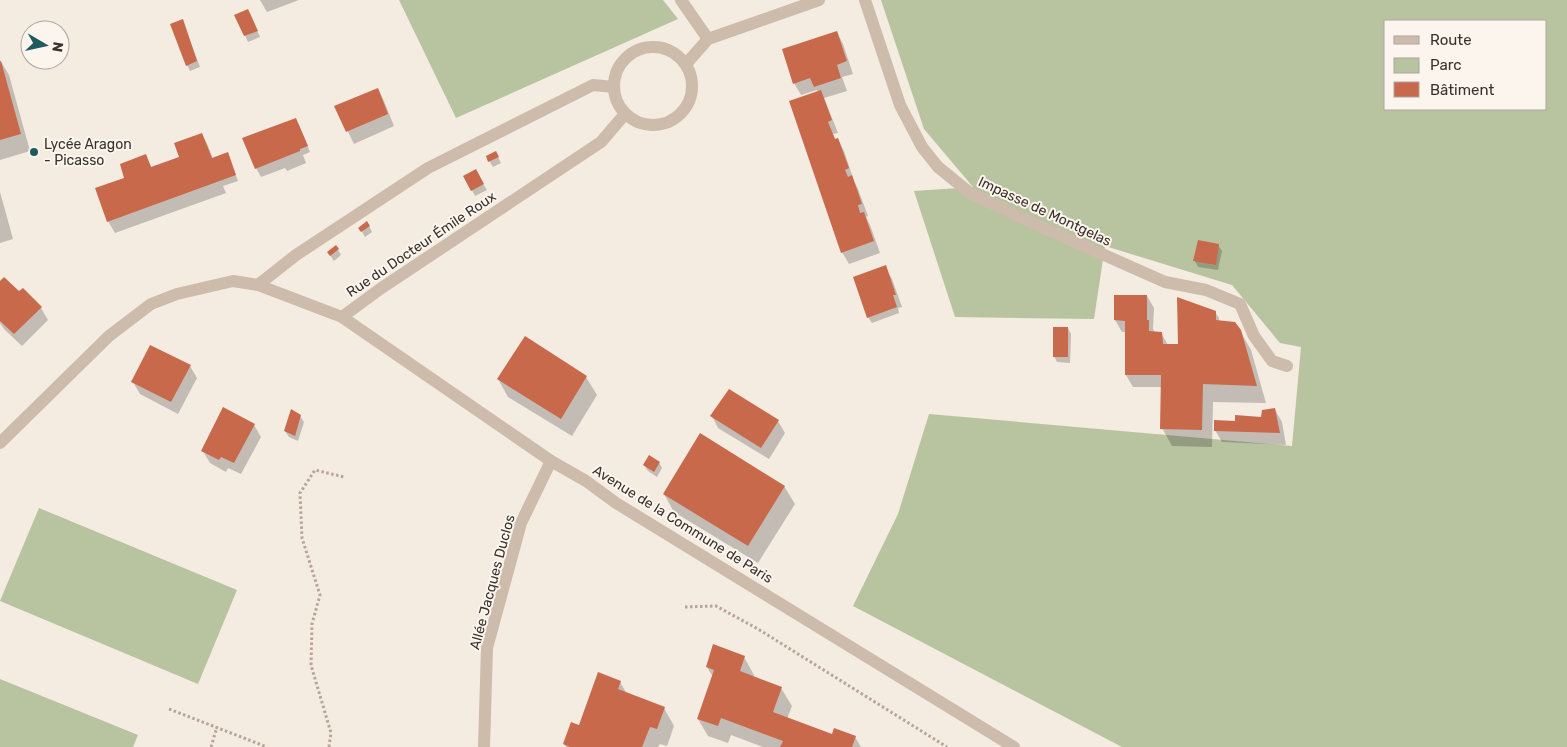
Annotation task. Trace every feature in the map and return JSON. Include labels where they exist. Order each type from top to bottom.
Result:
[{"type":"street","points":[[681,0],[708,39]]},
{"type":"street","points":[[686,64],[708,39],[819,0]]},
{"type":"street","name":"Impasse de Montgelas","points":[[865,0],[900,105],[922,147],[938,167],[970,193],[1057,234],[1165,282],[1206,290],[1240,304],[1254,336],[1272,361],[1287,366]]},
{"type":"street","points":[[648,47],[663,48],[675,53],[686,64],[692,77],[693,93],[688,106],[676,119],[663,125],[649,126],[636,122],[624,114],[616,100],[614,87],[618,68],[626,57],[635,51],[648,47]]},
{"type":"street","points":[[258,285],[296,255],[428,168],[593,85],[614,87]]},
{"type":"street","name":"Rue du Docteur Émile Roux","points":[[0,443],[109,336],[151,304],[177,294],[233,281],[258,285],[342,317],[380,289],[601,142],[624,114]]},
{"type":"street","name":"Avenue de la Commune de Paris","points":[[342,317],[616,503],[1014,747]]},
{"type":"street","name":"Allée Jacques Duclos","points":[[484,747],[487,648],[521,523],[551,460]]},
{"type":"path","points":[[329,747],[331,734],[311,665],[312,624],[320,595],[302,538],[300,493],[315,470],[344,477]]},
{"type":"path","points":[[685,608],[716,606],[758,629],[947,747]]},
{"type":"path","points":[[169,709],[267,747]]},
{"type":"path","points":[[211,747],[217,727]]},
{"type":"green space","points":[[399,0],[663,0],[678,19],[456,118]]},
{"type":"green space","points":[[881,0],[1567,0],[1567,747],[1122,747],[853,606],[898,514],[929,414],[1292,446],[1301,347],[1280,343],[1232,285],[1105,246],[1094,319],[955,317],[914,191],[973,187],[924,129]]},
{"type":"green space","points":[[39,508],[237,590],[198,684],[0,601]]},
{"type":"green space","points":[[0,679],[138,735],[133,747],[0,747]]},
{"type":"building","points":[[248,9],[258,31],[244,36],[234,15]]},
{"type":"building","points":[[183,19],[197,61],[186,66],[170,24]]},
{"type":"building","points":[[837,31],[847,61],[837,65],[841,78],[814,87],[810,78],[793,84],[782,49]]},
{"type":"building","points":[[0,62],[21,134],[0,140]]},
{"type":"building","points":[[378,88],[388,114],[346,132],[334,106]]},
{"type":"building","points":[[821,90],[832,120],[828,122],[835,139],[838,138],[849,168],[845,170],[848,177],[852,175],[862,204],[858,205],[860,213],[864,212],[874,241],[841,253],[789,101]]},
{"type":"building","points":[[296,118],[308,146],[255,169],[242,138]]},
{"type":"building","points":[[202,133],[212,158],[228,152],[236,175],[107,222],[95,188],[124,178],[120,164],[146,154],[151,167],[179,157],[174,143]]},
{"type":"building","points":[[496,151],[499,157],[488,162],[486,156]]},
{"type":"building","points":[[476,169],[484,184],[471,191],[463,176]]},
{"type":"building","points":[[367,221],[370,226],[361,232],[358,228]]},
{"type":"building","points":[[1198,240],[1219,244],[1216,265],[1193,261]]},
{"type":"building","points":[[336,245],[339,249],[330,256],[327,252]]},
{"type":"building","points":[[886,265],[896,295],[893,295],[897,307],[867,318],[853,277]]},
{"type":"building","points":[[4,277],[19,291],[23,288],[42,307],[14,334],[0,321],[0,281]]},
{"type":"building","points":[[1114,295],[1147,295],[1149,331],[1162,332],[1163,344],[1178,344],[1177,297],[1216,311],[1216,320],[1235,322],[1241,330],[1257,386],[1203,384],[1202,430],[1160,429],[1161,375],[1125,375],[1125,321],[1114,320]]},
{"type":"building","points":[[1053,327],[1068,327],[1068,357],[1053,357]]},
{"type":"building","points":[[525,336],[587,376],[561,419],[497,379]]},
{"type":"building","points":[[150,345],[191,365],[171,402],[131,382]]},
{"type":"building","points":[[729,389],[779,420],[761,448],[710,416]]},
{"type":"building","points":[[223,407],[255,424],[234,463],[221,457],[219,460],[201,451]]},
{"type":"building","points":[[1275,408],[1280,433],[1214,431],[1214,420],[1235,421],[1235,415],[1261,417],[1262,410]]},
{"type":"building","points":[[291,409],[301,415],[295,436],[284,431]]},
{"type":"building","points":[[700,433],[785,486],[748,546],[663,494]]},
{"type":"building","points":[[649,455],[660,462],[654,472],[643,465]]},
{"type":"building","points":[[713,644],[745,656],[740,671],[782,687],[773,712],[832,734],[834,728],[856,736],[852,747],[780,747],[783,741],[721,718],[718,726],[697,719],[714,670],[706,667]]},
{"type":"building","points":[[598,672],[621,681],[618,689],[665,707],[657,729],[650,727],[642,747],[570,747],[563,744],[571,722],[579,725]]},
{"type":"place","name":"Lycée Aragon - Picasso","points":[[34,152]]}]
